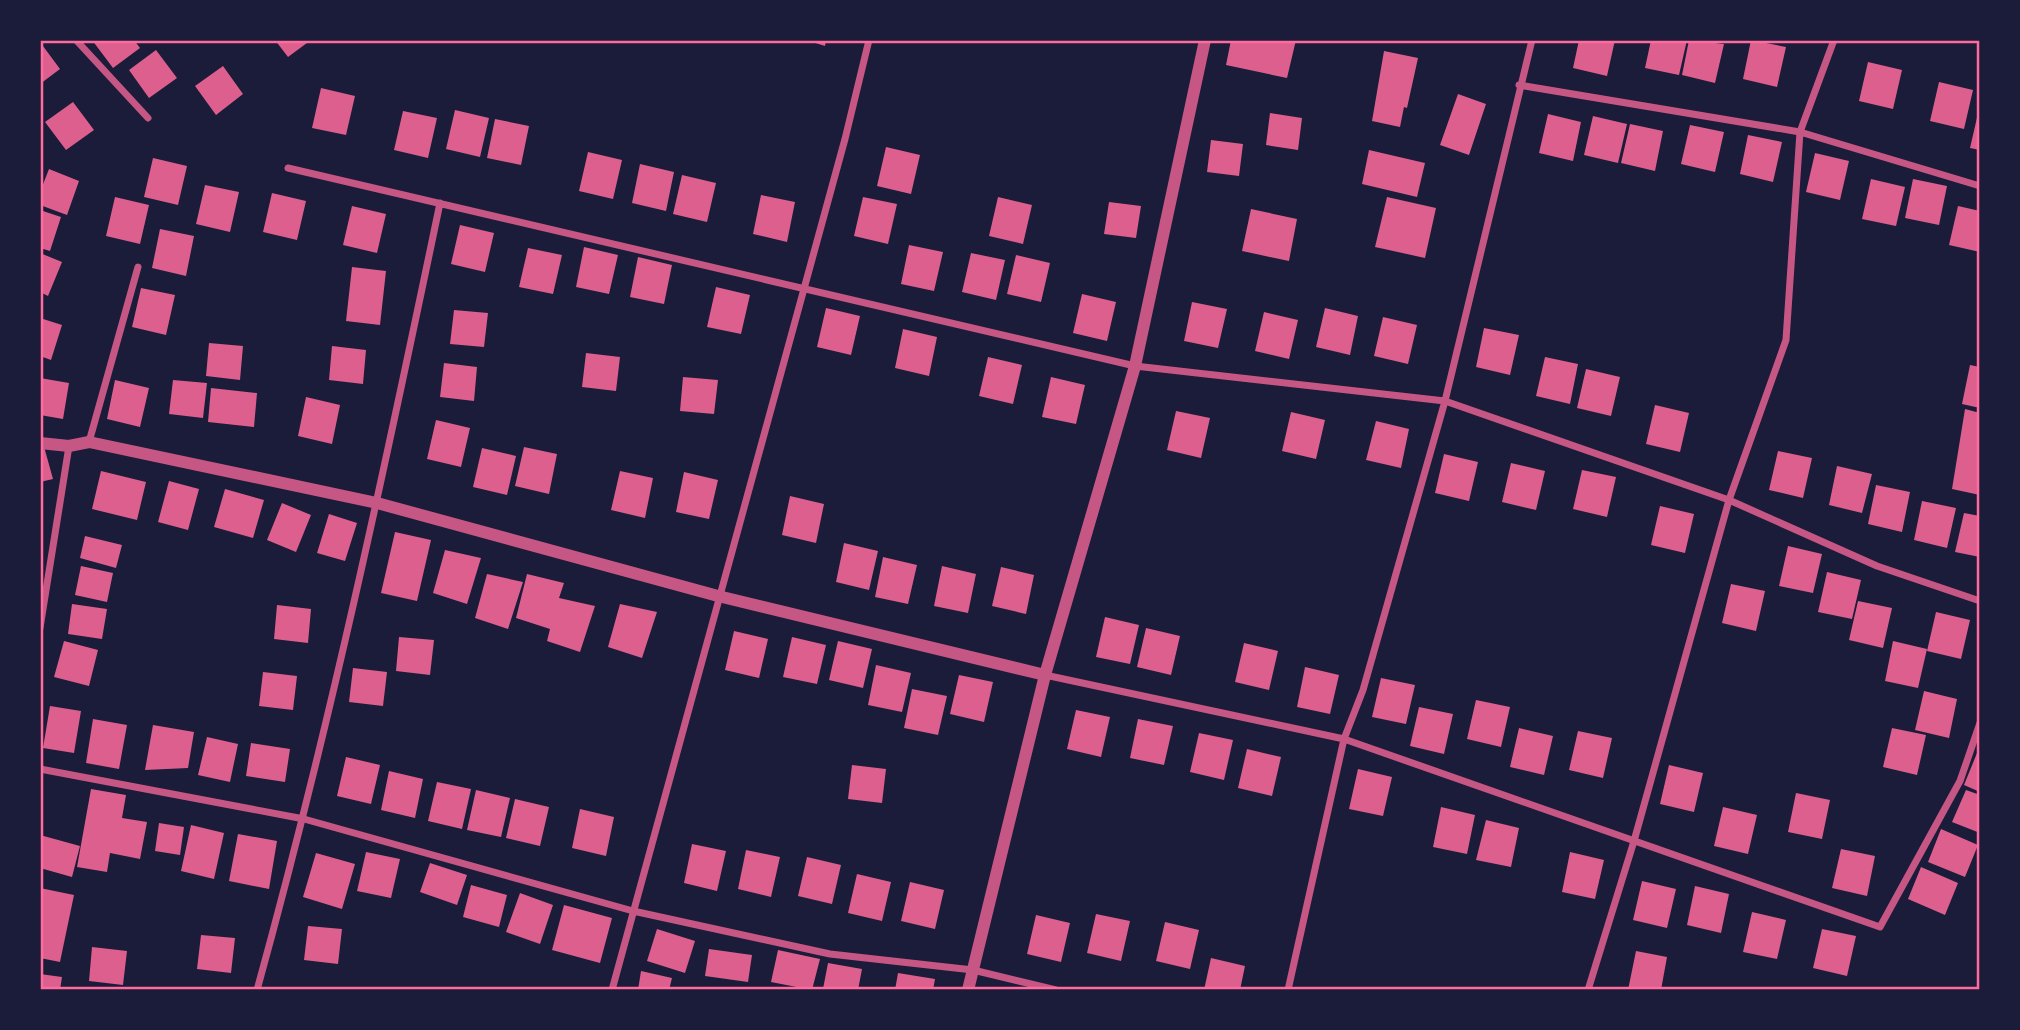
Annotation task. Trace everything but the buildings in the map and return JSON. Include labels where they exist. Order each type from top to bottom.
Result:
[{"type":"street","points":[[76,40],[148,118]]},
{"type":"street","points":[[612,990],[805,286],[869,40]]},
{"type":"street","points":[[968,990],[1045,675],[1135,366],[1205,40]]},
{"type":"street","points":[[1288,990],[1344,739],[1363,690],[1445,401],[1532,40]]},
{"type":"street","points":[[1588,990],[1634,841],[1729,500],[1786,340],[1800,132],[1834,40]]},
{"type":"street","points":[[1519,85],[1800,132],[1980,186]]},
{"type":"street","points":[[288,167],[805,286],[1135,366],[1445,401],[1729,500],[1877,566],[1980,601]]},
{"type":"street","points":[[257,990],[304,819],[377,503],[440,203]]},
{"type":"street","points":[[89,442],[138,267]]},
{"type":"street","points":[[40,443],[69,446],[89,442],[377,503],[718,596],[1045,675],[1344,739],[1880,927],[1960,781],[1980,723]]},
{"type":"street","points":[[40,628],[69,446]]},
{"type":"street","points":[[40,769],[304,819],[633,911],[830,954],[973,970],[1056,990]]}]
